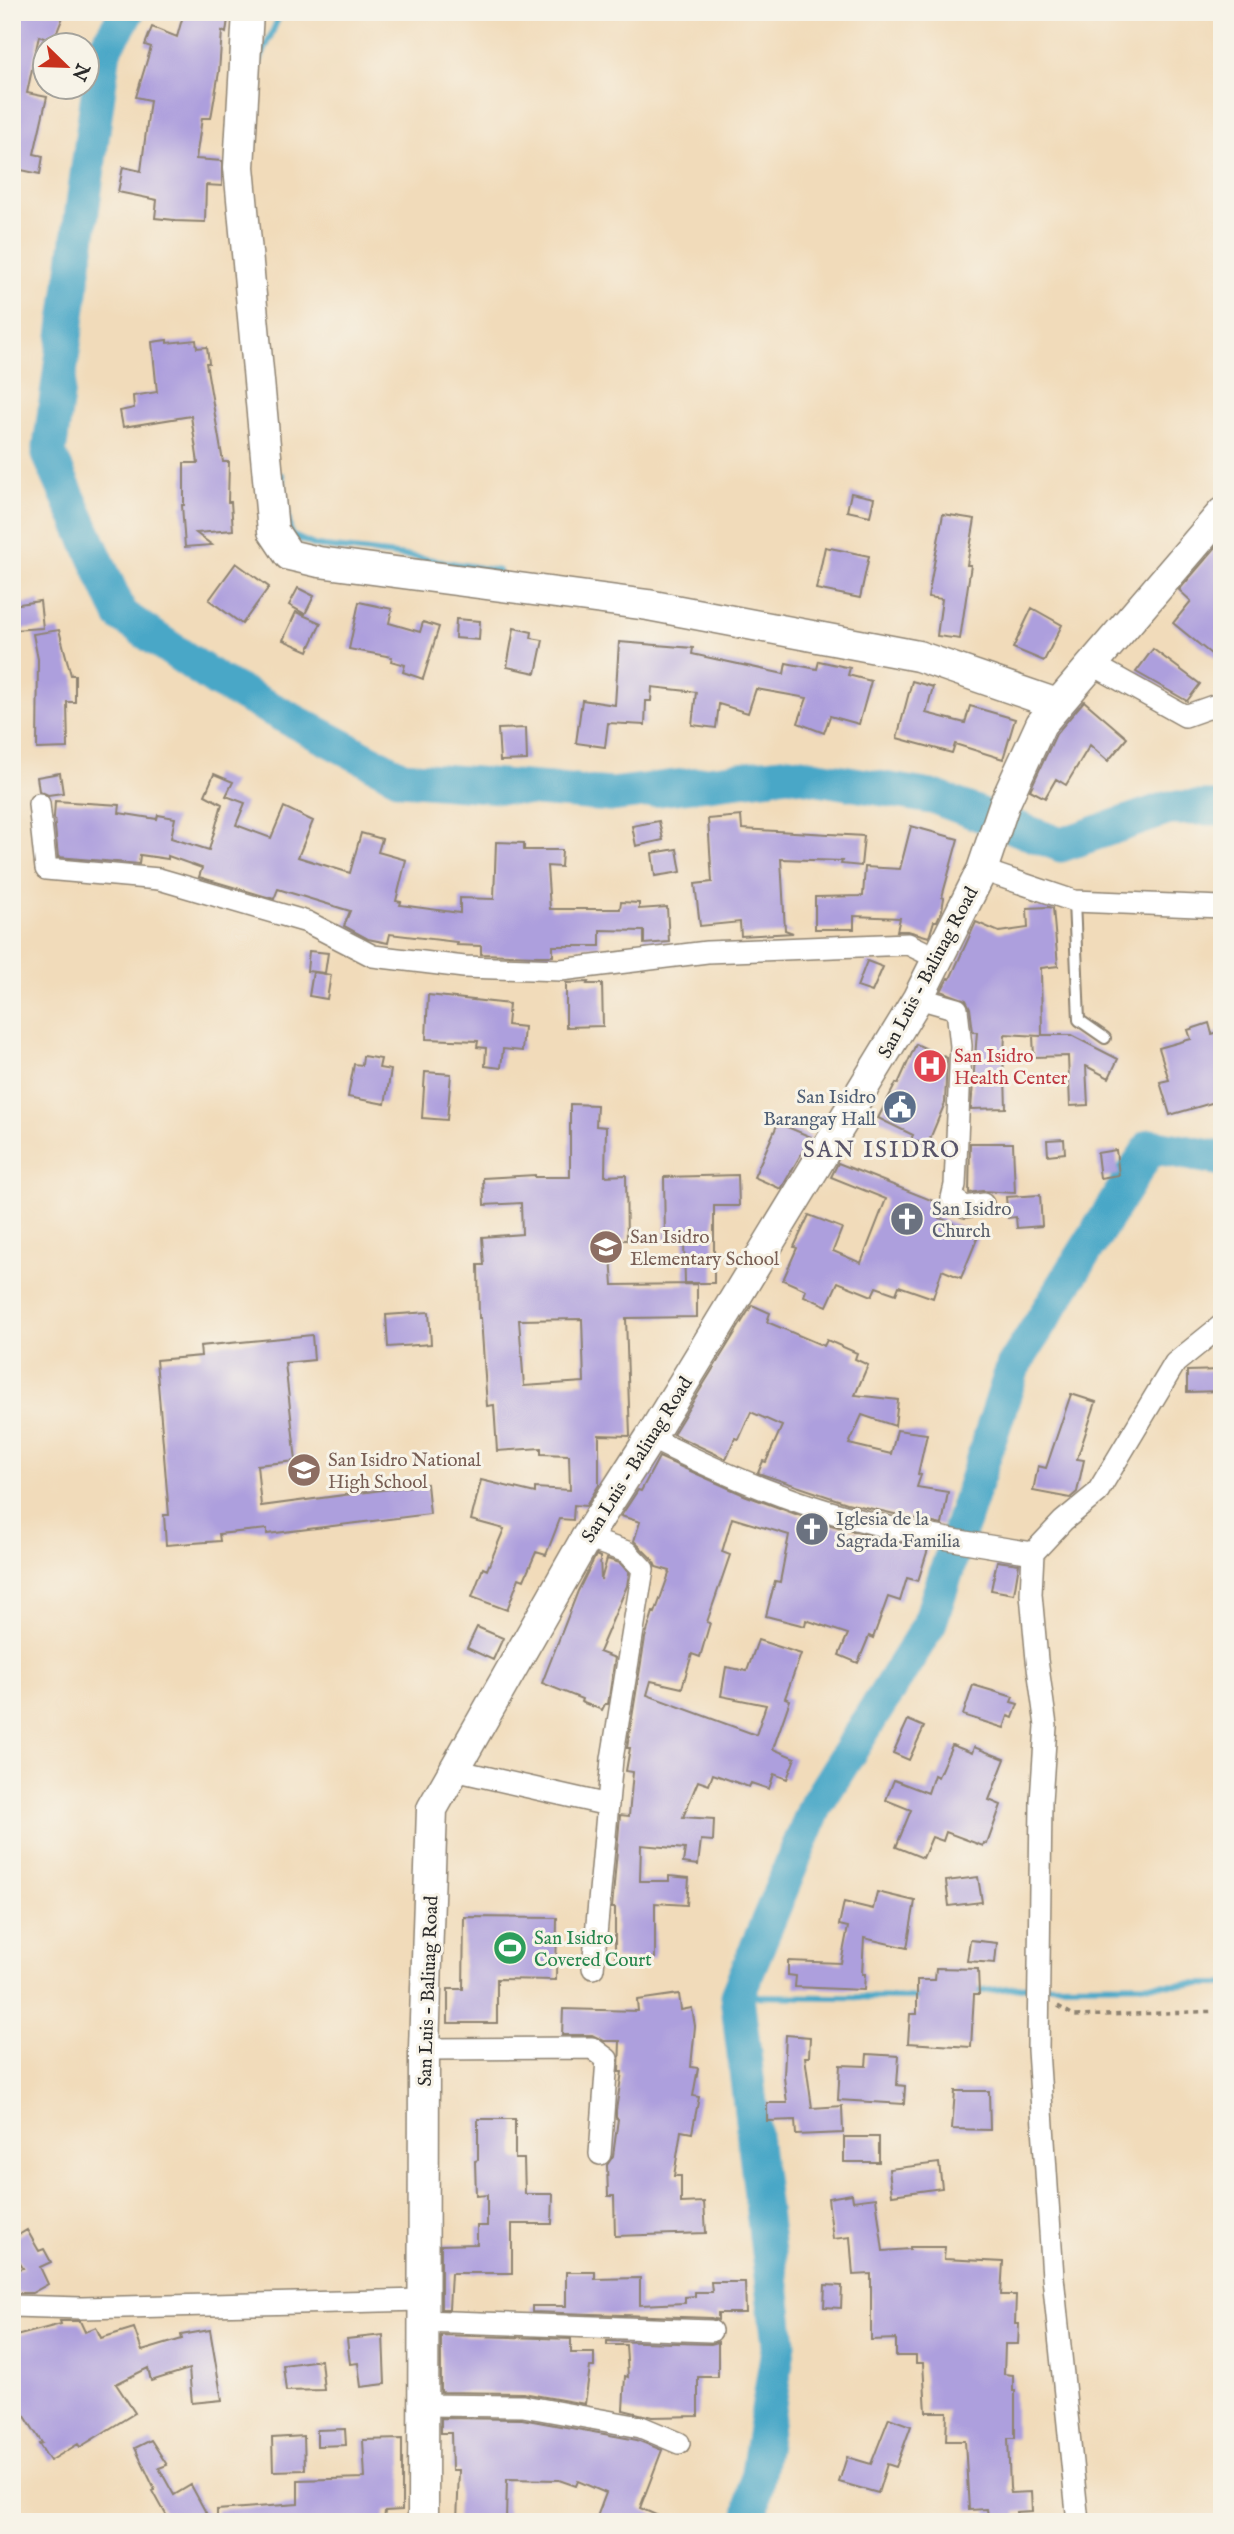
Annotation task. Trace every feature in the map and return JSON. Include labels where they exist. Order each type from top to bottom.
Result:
[{"type":"main road","points":[[250,13],[242,94],[239,167],[274,531],[289,555],[333,564],[648,605],[918,656],[1057,704]]},
{"type":"main road","name":"San Luis - Baliuag Road","points":[[423,2522],[424,2049],[432,1809],[586,1538],[650,1438],[918,998],[984,864],[1004,805],[1041,724],[1222,513]]},
{"type":"street","points":[[1092,664],[1185,716],[1222,703]]},
{"type":"street","points":[[39,804],[46,869],[159,879],[307,922],[373,956],[464,967],[561,970],[706,952],[908,944],[939,959]]},
{"type":"street","points":[[984,864],[1074,901],[1222,907]]},
{"type":"street","points":[[918,998],[957,1009],[961,1046],[955,1185],[952,1198],[965,1207],[983,1204]]},
{"type":"street","points":[[1078,2522],[1053,2277],[1038,2050],[1041,1801],[1046,1726],[1031,1594],[1033,1553],[1063,1521],[1097,1493],[1175,1363],[1222,1325]]},
{"type":"street","points":[[650,1438],[692,1459],[783,1496],[851,1517],[967,1543],[1033,1553]]},
{"type":"street","points":[[586,1538],[627,1552],[643,1569],[612,1759],[593,1968]]},
{"type":"street","points":[[454,1770],[608,1805]]},
{"type":"street","points":[[424,2049],[592,2048],[607,2059],[600,2154]]},
{"type":"street","points":[[12,2306],[422,2310],[711,2331]]},
{"type":"street","points":[[423,2405],[523,2406],[641,2427],[679,2443]]},
{"type":"lane","points":[[1074,901],[1079,1020],[1105,1038]]},
{"type":"path","points":[[1038,1985],[1050,1993],[1059,2008],[1074,2016],[1222,2011]]},
{"type":"building","points":[[12,12],[65,12],[57,32],[32,32],[32,69],[27,93],[32,94],[32,102],[46,102],[34,154],[43,156],[40,174],[12,168]]},
{"type":"building","points":[[184,12],[229,12],[226,33],[222,31],[219,72],[211,118],[202,118],[196,159],[222,161],[222,186],[206,185],[205,222],[155,218],[157,200],[118,192],[123,167],[141,171],[150,100],[136,97],[151,47],[145,45],[152,27],[177,37]]},
{"type":"building","points":[[167,340],[167,343],[196,340],[197,348],[207,347],[209,363],[206,363],[223,462],[229,462],[228,502],[231,502],[233,530],[196,533],[212,545],[185,547],[182,505],[184,463],[198,463],[191,416],[123,427],[120,411],[134,408],[133,396],[157,392],[152,342]]},
{"type":"building","points":[[851,493],[874,498],[870,516],[847,511]]},
{"type":"building","points":[[943,514],[975,519],[967,565],[971,565],[960,639],[937,636],[942,599],[928,597]]},
{"type":"building","points":[[1222,540],[1222,663],[1173,623],[1191,601],[1179,590]]},
{"type":"building","points":[[825,547],[869,556],[860,598],[816,589]]},
{"type":"building","points":[[236,563],[269,587],[242,624],[209,600]]},
{"type":"building","points":[[298,588],[314,596],[305,614],[289,605]]},
{"type":"building","points":[[40,601],[43,628],[12,630],[12,605]]},
{"type":"building","points":[[359,602],[392,609],[389,623],[420,632],[423,622],[439,627],[423,679],[403,672],[405,665],[391,661],[392,657],[349,649]]},
{"type":"building","points":[[1032,608],[1062,625],[1044,661],[1013,648]]},
{"type":"building","points":[[296,612],[321,623],[308,651],[283,640]]},
{"type":"building","points":[[456,619],[480,621],[479,640],[455,638]]},
{"type":"building","points":[[514,628],[532,632],[531,638],[543,640],[536,673],[507,667]]},
{"type":"building","points":[[59,630],[71,675],[75,675],[75,702],[67,702],[68,748],[37,749],[38,659],[33,634]]},
{"type":"building","points":[[619,642],[693,648],[692,654],[784,674],[786,663],[817,669],[819,661],[850,668],[848,675],[871,681],[859,724],[830,716],[824,733],[798,723],[807,698],[756,689],[748,713],[719,704],[716,728],[692,725],[696,692],[652,687],[651,701],[646,701],[645,725],[608,723],[605,747],[576,743],[582,700],[615,705]]},
{"type":"building","points":[[1153,649],[1200,684],[1187,701],[1136,672]]},
{"type":"building","points":[[912,681],[933,687],[926,713],[965,723],[970,706],[1015,719],[1003,759],[955,744],[952,753],[897,738]]},
{"type":"building","points":[[1084,701],[1127,738],[1108,761],[1090,745],[1066,785],[1056,779],[1045,798],[1030,790],[1056,734]]},
{"type":"building","points":[[526,728],[527,760],[500,761],[498,729]]},
{"type":"building","points":[[60,773],[63,793],[48,795],[39,791],[37,777]]},
{"type":"building","points":[[214,774],[233,782],[226,796],[245,803],[236,825],[271,838],[284,807],[313,821],[298,857],[350,873],[361,833],[382,839],[378,852],[406,860],[396,901],[401,902],[400,905],[460,913],[460,898],[494,899],[496,842],[524,843],[524,850],[562,850],[561,867],[547,866],[550,909],[620,909],[621,902],[639,903],[639,909],[667,907],[669,942],[644,944],[644,931],[600,930],[600,946],[553,946],[553,956],[481,954],[481,946],[456,945],[457,942],[390,934],[388,943],[368,939],[344,926],[350,911],[278,889],[274,899],[199,877],[202,868],[168,856],[168,859],[140,855],[139,864],[58,857],[55,801],[120,805],[119,813],[157,819],[158,815],[175,818],[171,838],[209,850],[222,804],[205,795]]},
{"type":"building","points":[[741,816],[742,829],[864,836],[861,866],[841,864],[842,861],[781,859],[785,930],[793,933],[741,936],[740,922],[700,926],[695,884],[712,882],[708,819]]},
{"type":"building","points":[[659,821],[663,840],[636,846],[632,826]]},
{"type":"building","points":[[911,826],[958,839],[942,897],[942,910],[937,921],[934,921],[929,937],[897,931],[900,918],[854,916],[854,929],[815,929],[815,897],[863,896],[865,867],[900,869]]},
{"type":"building","points":[[677,849],[681,872],[655,876],[652,853]]},
{"type":"building","points":[[1027,908],[1053,908],[1058,966],[1041,968],[1042,1035],[1071,1035],[1118,1059],[1109,1078],[1086,1066],[1088,1105],[1070,1106],[1068,1056],[1034,1057],[1033,1036],[1041,1036],[1005,1034],[1003,1076],[1006,1108],[971,1109],[977,1032],[973,1032],[970,1008],[966,1000],[941,991],[948,978],[950,979],[976,922],[999,932],[1028,928]]},
{"type":"building","points":[[309,951],[328,953],[325,973],[307,971]]},
{"type":"building","points":[[867,961],[883,967],[872,992],[857,987]]},
{"type":"building","points":[[313,972],[331,975],[327,999],[309,996]]},
{"type":"building","points":[[588,982],[587,984],[602,984],[603,1026],[566,1027],[566,983]]},
{"type":"building","points":[[428,995],[509,1004],[507,1025],[524,1027],[522,1051],[503,1049],[501,1068],[485,1066],[486,1048],[477,1047],[478,1041],[426,1039]]},
{"type":"building","points":[[1209,1023],[1212,1034],[1222,1031],[1222,1100],[1170,1115],[1160,1082],[1169,1080],[1159,1048],[1191,1039],[1188,1030]]},
{"type":"building","points":[[916,1044],[947,1058],[945,1103],[927,1146],[911,1139],[913,1135],[878,1118],[896,1083],[898,1084]]},
{"type":"building","points":[[363,1056],[381,1059],[379,1068],[391,1070],[385,1104],[348,1097],[354,1064],[362,1065]]},
{"type":"building","points":[[425,1072],[451,1074],[447,1120],[422,1118]]},
{"type":"building","points":[[570,1104],[597,1105],[596,1126],[606,1127],[605,1176],[626,1175],[627,1240],[610,1240],[613,1285],[697,1284],[697,1317],[626,1318],[630,1436],[599,1435],[599,1485],[586,1506],[574,1505],[573,1520],[560,1519],[546,1555],[536,1552],[524,1580],[519,1578],[507,1610],[472,1597],[483,1568],[487,1570],[504,1529],[471,1520],[481,1480],[535,1493],[535,1488],[570,1490],[569,1455],[541,1454],[541,1448],[497,1451],[494,1405],[487,1406],[479,1318],[478,1265],[484,1265],[482,1237],[522,1234],[521,1203],[484,1205],[483,1178],[535,1175],[570,1177]],"holes":[[[582,1319],[584,1382],[524,1386],[519,1320]]]},
{"type":"building","points":[[778,1123],[811,1137],[781,1189],[754,1177]]},
{"type":"building","points":[[1064,1139],[1065,1153],[1048,1155],[1047,1140]]},
{"type":"building","points":[[970,1143],[1013,1143],[1015,1193],[969,1193]]},
{"type":"building","points":[[1116,1150],[1119,1175],[1100,1178],[1097,1153]]},
{"type":"building","points":[[838,1163],[941,1204],[937,1217],[979,1234],[961,1278],[942,1270],[933,1298],[899,1286],[896,1294],[876,1287],[872,1296],[838,1282],[827,1306],[804,1296],[806,1290],[783,1280],[809,1215],[842,1228],[833,1251],[861,1263],[886,1199],[831,1177]]},
{"type":"building","points":[[738,1175],[739,1206],[714,1206],[714,1283],[685,1283],[684,1240],[665,1240],[664,1177]]},
{"type":"building","points":[[1040,1195],[1042,1226],[1017,1228],[1016,1217],[1008,1218],[1006,1197]]},
{"type":"building","points":[[752,1305],[770,1313],[767,1322],[824,1346],[827,1340],[857,1353],[855,1359],[868,1365],[855,1395],[898,1400],[895,1426],[862,1415],[849,1444],[891,1454],[897,1430],[927,1434],[917,1487],[948,1492],[942,1525],[847,1503],[758,1473],[763,1461],[766,1462],[782,1426],[751,1412],[726,1459],[673,1434]]},
{"type":"building","points":[[429,1312],[431,1344],[388,1347],[386,1315]]},
{"type":"building","points":[[312,1335],[314,1360],[285,1363],[296,1461],[257,1465],[261,1506],[427,1484],[430,1514],[267,1534],[267,1529],[219,1534],[220,1541],[166,1545],[164,1515],[169,1515],[156,1360],[201,1356],[200,1346]]},
{"type":"building","points":[[1222,1370],[1222,1391],[1187,1392],[1187,1371]]},
{"type":"building","points":[[1071,1394],[1096,1402],[1077,1459],[1084,1460],[1077,1492],[1070,1498],[1033,1491],[1038,1466],[1046,1468]]},
{"type":"building","points":[[659,1457],[744,1495],[809,1519],[928,1549],[918,1581],[907,1578],[900,1601],[888,1597],[873,1638],[869,1636],[858,1663],[839,1655],[848,1634],[806,1620],[805,1626],[766,1616],[775,1581],[780,1582],[789,1535],[732,1518],[722,1552],[730,1555],[707,1622],[710,1623],[700,1657],[692,1654],[682,1688],[651,1681],[647,1695],[756,1735],[766,1705],[721,1696],[726,1667],[747,1671],[758,1640],[801,1654],[785,1698],[790,1700],[773,1749],[795,1758],[787,1779],[774,1774],[769,1789],[751,1783],[749,1787],[713,1774],[709,1785],[698,1781],[683,1817],[714,1819],[713,1841],[701,1840],[698,1865],[683,1863],[685,1849],[641,1845],[640,1881],[669,1881],[669,1876],[689,1878],[687,1905],[655,1903],[655,1958],[615,1959],[615,1908],[612,1908],[620,1815],[629,1816],[633,1772],[626,1771],[630,1748],[627,1748],[645,1638],[670,1571],[656,1567],[653,1560],[634,1541],[640,1522],[621,1516],[638,1490],[641,1491]]},
{"type":"building","points":[[596,1555],[600,1557],[601,1580],[607,1559],[620,1563],[629,1573],[627,1586],[599,1652],[615,1658],[608,1704],[605,1704],[602,1710],[542,1683],[578,1591]]},
{"type":"building","points":[[997,1561],[1019,1564],[1014,1594],[991,1590]]},
{"type":"building","points":[[477,1627],[503,1638],[493,1660],[467,1648]]},
{"type":"building","points":[[973,1685],[1013,1697],[1011,1702],[1018,1704],[1013,1718],[1008,1716],[1004,1728],[963,1715]]},
{"type":"building","points":[[908,1720],[924,1727],[909,1760],[893,1753]]},
{"type":"building","points":[[952,1745],[972,1753],[974,1747],[1005,1759],[989,1800],[1001,1805],[987,1844],[984,1843],[983,1846],[946,1832],[943,1841],[932,1837],[923,1858],[896,1847],[911,1810],[886,1800],[894,1780],[928,1793],[934,1775],[938,1777]]},
{"type":"building","points":[[978,1877],[982,1902],[949,1906],[946,1881]]},
{"type":"building","points":[[877,1892],[915,1901],[907,1948],[864,1938],[864,1990],[795,1987],[796,1976],[788,1975],[788,1961],[841,1963],[848,1927],[839,1925],[844,1902],[873,1909]]},
{"type":"building","name":"San Isidro Covered Court","points":[[464,1917],[557,1918],[556,1980],[497,1979],[497,2023],[448,2023],[448,1989],[463,1989]]},
{"type":"building","points":[[970,1940],[997,1943],[995,1963],[967,1961]]},
{"type":"building","points":[[936,1968],[978,1969],[979,1994],[974,1994],[971,2047],[908,2043],[910,2014],[917,2014],[917,1980],[935,1980]]},
{"type":"building","points":[[679,1994],[681,2010],[692,2008],[695,2026],[691,2067],[698,2068],[693,2096],[699,2097],[692,2133],[681,2131],[674,2176],[681,2176],[681,2203],[704,2202],[706,2233],[615,2236],[614,2196],[608,2196],[607,2165],[613,2156],[618,2119],[616,2110],[622,2072],[619,2072],[620,2041],[604,2041],[592,2035],[562,2035],[563,2009],[638,2011],[637,2000]]},
{"type":"building","points":[[786,2035],[810,2037],[809,2057],[805,2057],[812,2108],[842,2106],[843,2133],[796,2135],[795,2120],[767,2121],[767,2103],[787,2103],[784,2077]]},
{"type":"building","points":[[867,2054],[899,2056],[897,2085],[905,2086],[904,2104],[838,2100],[840,2065],[866,2066]]},
{"type":"building","points":[[955,2091],[989,2091],[990,2130],[952,2129]]},
{"type":"building","points":[[478,2119],[515,2119],[515,2159],[524,2159],[525,2194],[553,2194],[552,2224],[512,2224],[512,2273],[451,2273],[449,2309],[441,2309],[441,2245],[477,2244],[477,2226],[487,2226],[487,2195],[476,2196]]},
{"type":"building","points":[[844,2137],[879,2137],[879,2162],[844,2162]]},
{"type":"building","points":[[939,2163],[942,2188],[892,2195],[889,2169]]},
{"type":"building","points":[[852,2194],[853,2201],[876,2198],[883,2251],[910,2247],[945,2247],[944,2259],[1003,2262],[1001,2295],[1016,2295],[1015,2324],[1019,2324],[1018,2344],[1005,2344],[1004,2374],[1013,2375],[1015,2391],[1015,2438],[1008,2438],[1010,2488],[1011,2493],[1031,2492],[1032,2511],[1016,2512],[1017,2522],[989,2522],[987,2509],[969,2510],[965,2441],[946,2441],[947,2412],[926,2412],[923,2363],[916,2363],[916,2356],[896,2356],[896,2339],[871,2340],[871,2274],[853,2275],[850,2237],[833,2239],[828,2198]]},
{"type":"building","points":[[27,2230],[39,2251],[44,2249],[51,2262],[40,2267],[48,2284],[32,2293],[12,2293],[12,2270],[23,2268],[12,2251],[12,2239]]},
{"type":"building","points":[[566,2272],[595,2272],[595,2279],[640,2278],[640,2305],[685,2303],[685,2297],[695,2296],[695,2292],[712,2292],[711,2282],[745,2282],[746,2313],[718,2313],[718,2320],[532,2312],[532,2306],[566,2306]]},
{"type":"building","points":[[825,2285],[842,2286],[841,2308],[824,2307]]},
{"type":"building","points":[[60,2321],[80,2321],[85,2332],[96,2327],[101,2338],[134,2328],[142,2351],[182,2339],[181,2335],[210,2330],[222,2400],[192,2403],[189,2369],[151,2381],[148,2368],[116,2384],[135,2413],[80,2447],[78,2444],[50,2461],[39,2444],[42,2443],[12,2396],[12,2337],[61,2324]]},
{"type":"building","points":[[383,2335],[385,2384],[361,2387],[358,2363],[350,2364],[347,2339]]},
{"type":"building","points":[[441,2335],[571,2339],[571,2353],[594,2353],[594,2367],[590,2367],[585,2404],[523,2393],[441,2392]]},
{"type":"building","points":[[607,2341],[718,2342],[718,2377],[698,2377],[698,2416],[652,2417],[623,2410],[625,2376],[628,2377],[626,2345],[607,2345]]},
{"type":"building","points":[[321,2360],[324,2390],[286,2391],[283,2365]]},
{"type":"building","points":[[441,2418],[522,2419],[637,2440],[662,2450],[640,2508],[672,2522],[595,2522],[606,2493],[578,2481],[576,2486],[559,2480],[507,2479],[506,2522],[457,2522],[459,2470],[452,2470],[451,2433],[441,2433]]},
{"type":"building","points":[[889,2418],[911,2426],[896,2467],[887,2464],[878,2493],[839,2482],[847,2457],[871,2464]]},
{"type":"building","points":[[345,2429],[346,2445],[317,2446],[317,2430]]},
{"type":"building","points":[[304,2436],[305,2470],[273,2471],[272,2438]]},
{"type":"building","points":[[402,2439],[402,2510],[385,2511],[384,2522],[217,2522],[217,2510],[298,2504],[298,2480],[365,2478],[363,2440]]},
{"type":"building","points":[[151,2440],[167,2465],[159,2468],[174,2495],[191,2485],[211,2522],[170,2522],[153,2491],[155,2490],[135,2448]]},
{"type":"waterway","points":[[127,12],[104,50],[49,454],[121,615],[218,681],[402,778],[611,795],[789,773],[937,798],[1061,845],[1169,808],[1222,808]]},
{"type":"waterway","points":[[259,63],[281,12]]},
{"type":"waterway","points":[[282,475],[291,535],[316,546],[415,557],[499,571]]},
{"type":"waterway","points":[[750,2522],[779,2343],[737,1996],[816,1805],[929,1625],[1013,1367],[1151,1146],[1222,1159]]},
{"type":"waterway","points":[[973,1992],[1038,1985],[1222,1984]]},
{"type":"waterway","points":[[737,1996],[924,1998]]},
{"type":"place","name":"San Isidro Health Center","points":[[930,1066]]},
{"type":"place","name":"San Isidro Barangay Hall","points":[[900,1107]]},
{"type":"place","name":"San Isidro Church","points":[[907,1219]]},
{"type":"place","name":"San Isidro Elementary School","points":[[606,1247]]},
{"type":"place","name":"San Isidro National High School","points":[[304,1470]]},
{"type":"place","name":"Iglesia de la Sagrada Familia","points":[[812,1529]]},
{"type":"place","name":"San Isidro Covered Court","points":[[510,1948]]},
{"type":"district","name":"SAN ISIDRO","points":[[882,1149]]}]
